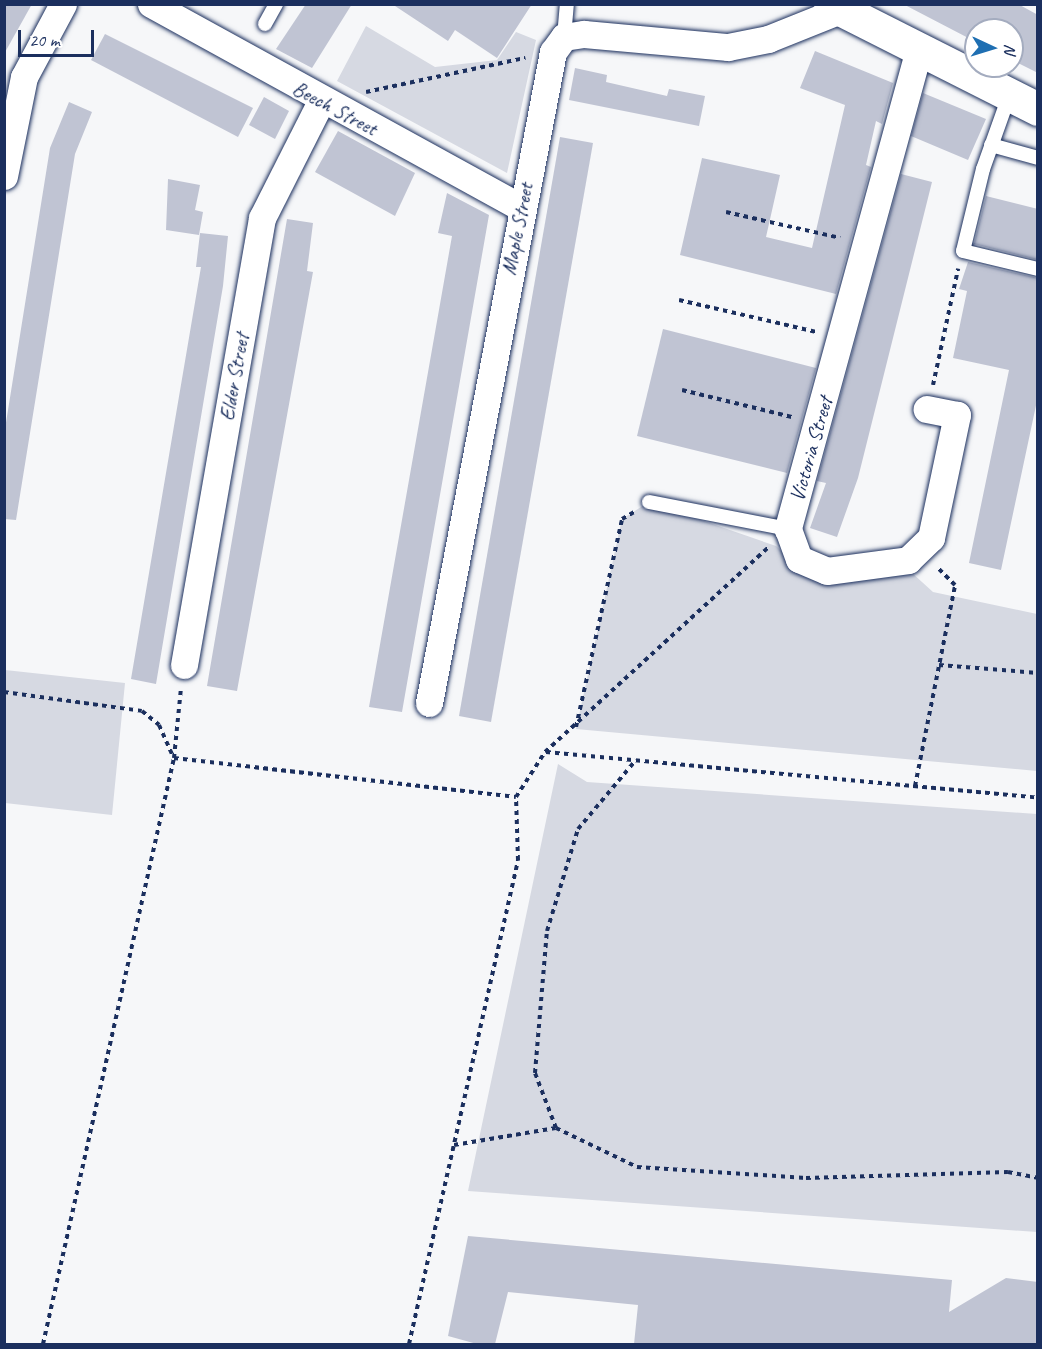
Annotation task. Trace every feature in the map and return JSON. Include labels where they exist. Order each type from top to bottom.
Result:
[{"type":"main road","points":[[835,7],[1023,102]]},
{"type":"street","name":"Beech Street","points":[[151,4],[321,101],[521,207]]},
{"type":"street","points":[[4,176],[24,77],[62,5]]},
{"type":"street","points":[[558,45],[585,34],[728,47],[768,39],[835,7]]},
{"type":"street","name":"Maple Street","points":[[429,704],[521,207],[558,45]]},
{"type":"street","name":"Victoria Street","points":[[908,560],[827,571],[799,559],[788,529],[819,423],[865,243],[919,49]]},
{"type":"street","name":"Elder Street","points":[[184,665],[262,218],[321,101]]},
{"type":"street","points":[[908,560],[931,538],[957,415],[927,409]]},
{"type":"lane","points":[[265,24],[276,4]]},
{"type":"lane","points":[[558,45],[567,4]]},
{"type":"lane","points":[[1023,102],[991,145],[963,251],[1038,269]]},
{"type":"lane","points":[[991,145],[1038,158]]},
{"type":"lane","points":[[650,502],[788,529]]},
{"type":"path","points":[[321,101],[558,45]]},
{"type":"path","points":[[726,212],[865,243]]},
{"type":"path","points":[[927,409],[963,251]]},
{"type":"path","points":[[679,300],[841,338]]},
{"type":"path","points":[[682,390],[819,423]]},
{"type":"path","points":[[576,729],[622,519],[650,502]]},
{"type":"path","points":[[408,1344],[518,860],[516,797],[545,752],[576,729],[788,529]]},
{"type":"path","points":[[908,560],[936,565],[955,585],[915,786]]},
{"type":"path","points":[[43,1344],[174,758],[184,665]]},
{"type":"path","points":[[939,665],[1038,673]]},
{"type":"path","points":[[4,692],[142,711],[159,725],[174,758]]},
{"type":"path","points":[[545,752],[1038,798]]},
{"type":"path","points":[[174,758],[516,797]]},
{"type":"path","points":[[556,1128],[535,1073],[547,932],[578,829],[636,760]]},
{"type":"path","points":[[454,1145],[556,1128],[637,1167],[806,1178],[1008,1172],[1038,1178]]},
{"type":"shaded area","points":[[366,26],[435,67],[497,60],[516,32],[536,40],[507,173],[337,81]]},
{"type":"shaded area","points":[[649,502],[776,546],[791,560],[911,572],[933,592],[1037,614],[1037,771],[576,729],[622,519]]},
{"type":"shaded area","points":[[5,670],[125,683],[112,815],[5,803]]},
{"type":"shaded area","points":[[558,764],[587,782],[1037,814],[1037,1232],[468,1191]]},
{"type":"building","points":[[4,4],[32,4],[4,54]]},
{"type":"building","points":[[306,4],[352,4],[312,68],[276,49]]},
{"type":"building","points":[[392,4],[532,4],[497,58],[455,30],[448,41]]},
{"type":"building","points":[[903,4],[1018,4],[1038,15],[1038,73],[1024,66],[1024,18],[964,18],[964,36]]},
{"type":"building","points":[[105,34],[253,108],[238,137],[91,60]]},
{"type":"building","points":[[815,51],[893,83],[882,124],[876,121],[866,165],[871,167],[836,294],[680,255],[702,158],[780,175],[766,237],[812,248],[845,105],[800,88]]},
{"type":"building","points":[[575,68],[607,75],[606,82],[667,96],[669,89],[705,96],[699,126],[569,100]]},
{"type":"building","points":[[923,93],[986,119],[968,160],[911,136]]},
{"type":"building","points":[[264,97],[289,111],[275,139],[249,125]]},
{"type":"building","points":[[69,102],[92,112],[75,154],[16,520],[4,519],[4,435],[50,148]]},
{"type":"building","points":[[338,131],[415,173],[395,216],[315,172]]},
{"type":"building","points":[[560,137],[593,143],[491,722],[459,716]]},
{"type":"building","points":[[901,174],[932,182],[858,478],[837,537],[810,528],[826,483],[817,481]]},
{"type":"building","points":[[168,179],[200,185],[195,210],[203,212],[199,235],[166,230]]},
{"type":"building","points":[[447,193],[489,215],[402,712],[369,707],[452,236],[438,233]]},
{"type":"building","points":[[986,196],[1038,209],[1038,260],[974,244]]},
{"type":"building","points":[[287,219],[313,223],[307,271],[313,272],[237,691],[207,686]]},
{"type":"building","points":[[200,233],[228,236],[223,286],[156,684],[131,679],[201,267],[196,267]]},
{"type":"building","points":[[968,262],[1038,278],[1038,396],[1001,570],[969,563],[1009,370],[953,358],[967,291],[959,289]]},
{"type":"building","points":[[663,329],[816,368],[787,473],[637,436]]},
{"type":"building","points":[[468,1236],[952,1280],[949,1312],[1006,1278],[1038,1282],[1038,1344],[634,1344],[638,1305],[508,1292],[495,1344],[477,1344],[448,1336]]}]
